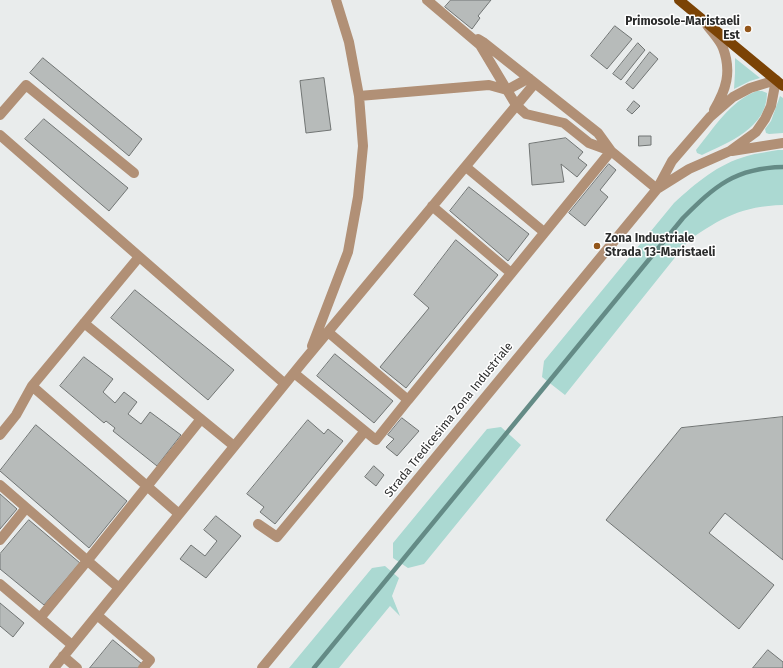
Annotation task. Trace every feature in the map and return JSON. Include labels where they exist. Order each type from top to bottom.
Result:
[{"type":"main road","points":[[679,0],[779,83]]},
{"type":"street","points":[[309,355],[348,252],[358,197],[364,146],[359,96],[349,42],[336,0]]},
{"type":"street","points":[[431,1],[480,45],[516,105],[526,114],[564,123],[589,143],[611,150]]},
{"type":"street","points":[[703,20],[723,47],[727,65],[727,81],[722,95],[710,117]]},
{"type":"street","points":[[470,36],[483,42],[598,133],[611,150],[657,189]]},
{"type":"street","points":[[359,96],[489,85],[507,90],[532,81]]},
{"type":"street","points":[[54,668],[284,384],[466,167],[516,105],[532,81]]},
{"type":"street","points":[[779,83],[765,119],[756,132],[730,151],[688,169],[657,189],[672,161],[710,117],[733,98],[750,88],[779,83]]},
{"type":"street","points":[[0,115],[26,85],[134,173]]},
{"type":"street","points":[[0,135],[284,384]]},
{"type":"street","points":[[730,151],[783,143]]},
{"type":"street","points":[[294,373],[376,440],[611,150]]},
{"type":"street","points":[[466,167],[544,232]]},
{"type":"street","name":"Strada Tredicesima Zona Industriale","points":[[262,668],[657,189]]},
{"type":"street","points":[[432,206],[511,273]]},
{"type":"street","points":[[0,434],[16,415],[32,386],[139,257]]},
{"type":"street","points":[[84,323],[234,446]]},
{"type":"street","points":[[328,332],[408,400]]},
{"type":"street","points":[[32,386],[179,514]]},
{"type":"street","points":[[40,618],[88,561],[146,486],[201,419]]},
{"type":"street","points":[[258,524],[277,537],[365,431]]},
{"type":"street","points":[[0,485],[119,588]]},
{"type":"street","points":[[0,540],[26,508]]},
{"type":"street","points":[[0,584],[72,645]]},
{"type":"street","points":[[97,615],[150,660],[143,668]]},
{"type":"street","points":[[63,656],[78,668]]},
{"type":"green space","points":[[735,58],[760,78],[734,89]]},
{"type":"green space","points":[[757,91],[767,93],[761,116],[754,125],[724,145],[702,155],[697,153],[696,150],[723,116],[739,101]]},
{"type":"green space","points":[[780,96],[783,98],[783,133],[766,133],[765,129],[771,121]]},
{"type":"green space","points":[[783,150],[783,205],[756,208],[733,215],[711,225],[689,240],[565,395],[542,377],[544,361],[674,203],[699,181],[726,164],[736,159]]},
{"type":"green space","points":[[501,427],[521,445],[424,564],[408,568],[393,558],[393,543],[487,429]]},
{"type":"green space","points":[[385,566],[399,578],[392,596],[400,616],[390,606],[339,668],[289,668],[372,568]]},
{"type":"building","points":[[451,0],[491,0],[478,16],[480,18],[472,29],[445,7]]},
{"type":"building","points":[[615,26],[632,39],[607,69],[591,56]]},
{"type":"building","points":[[638,43],[645,50],[621,80],[613,74]]},
{"type":"building","points":[[650,52],[658,59],[633,89],[626,83]]},
{"type":"building","points":[[43,58],[142,139],[129,156],[30,73]]},
{"type":"building","points":[[324,78],[331,130],[306,133],[300,81]]},
{"type":"building","points":[[634,101],[640,106],[632,114],[627,110]]},
{"type":"building","points":[[44,119],[128,188],[109,211],[25,139]]},
{"type":"building","points":[[639,136],[651,136],[651,145],[639,146]]},
{"type":"building","points":[[566,138],[583,152],[578,158],[587,165],[577,177],[561,164],[564,182],[532,185],[529,144]]},
{"type":"building","points":[[609,164],[616,170],[600,190],[608,197],[585,226],[569,213]]},
{"type":"building","points":[[469,187],[529,234],[508,261],[450,211]]},
{"type":"building","points":[[456,240],[498,275],[406,388],[380,367],[429,308],[414,295]]},
{"type":"building","points":[[135,290],[234,370],[208,400],[111,318]]},
{"type":"building","points":[[335,354],[393,401],[374,423],[317,376]]},
{"type":"building","points":[[84,357],[113,379],[103,392],[115,403],[124,392],[137,402],[128,414],[141,424],[150,412],[181,435],[157,466],[113,431],[115,428],[106,421],[104,423],[60,386]]},
{"type":"building","points":[[783,417],[783,560],[725,513],[709,533],[774,585],[739,629],[606,520],[681,428]]},
{"type":"building","points":[[402,418],[419,431],[397,456],[386,447],[394,439],[388,435]]},
{"type":"building","points":[[308,420],[324,434],[328,429],[343,441],[275,524],[260,512],[264,507],[247,494]]},
{"type":"building","points":[[36,425],[127,501],[89,548],[0,471]]},
{"type":"building","points":[[374,466],[384,475],[376,486],[365,477]]},
{"type":"building","points":[[0,494],[17,509],[0,529]]},
{"type":"building","points":[[216,516],[241,536],[206,578],[180,559],[191,545],[205,556],[217,541],[204,530]]},
{"type":"building","points":[[29,520],[80,563],[44,605],[0,569],[0,554]]},
{"type":"building","points":[[0,603],[24,623],[13,637],[0,626]]},
{"type":"building","points":[[113,640],[142,664],[138,668],[90,668]]},
{"type":"building","points":[[768,650],[783,662],[783,668],[753,668]]},
{"type":"waterway","points":[[314,668],[683,218],[705,197],[727,181],[752,171],[783,167]]},
{"type":"place","name":"Primosole-Maristaeli Est","points":[[748,29]]},
{"type":"place","name":"Zona Industriale Strada 13-Maristaeli","points":[[597,246]]}]
